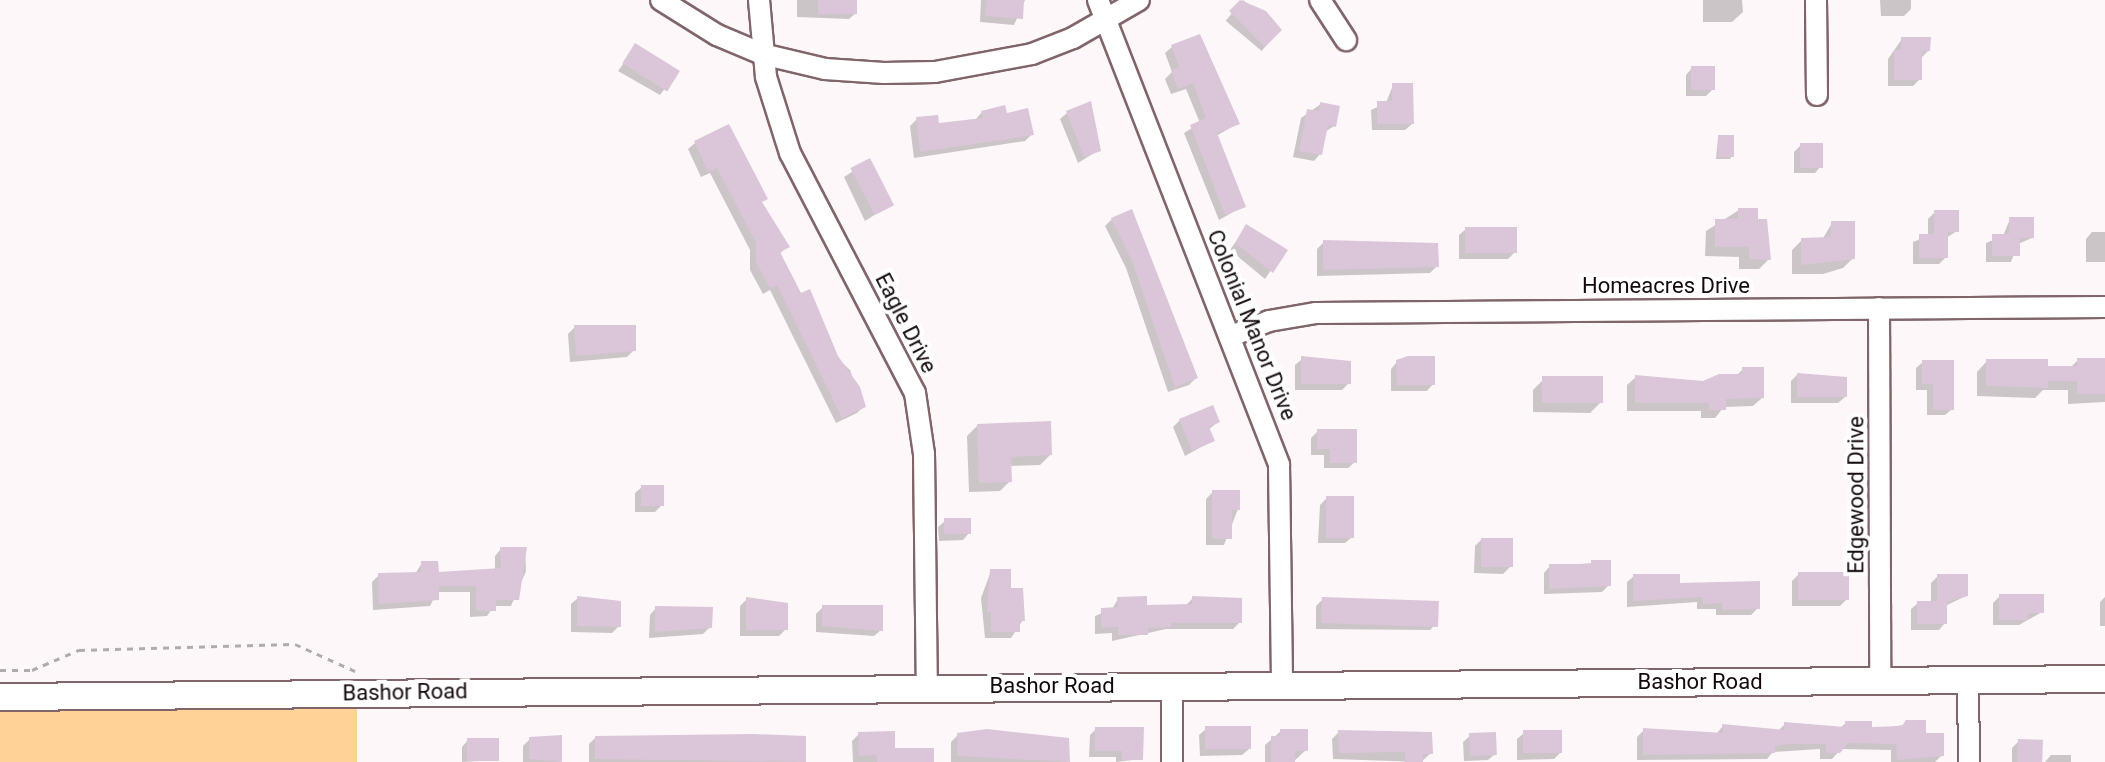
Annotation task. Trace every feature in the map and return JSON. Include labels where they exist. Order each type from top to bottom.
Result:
[{"type":"street","points":[[661,0],[717,35],[762,54],[825,69],[935,72],[1032,54],[1106,21],[1139,0]]},
{"type":"street","name":"Eagle Drive","points":[[759,0],[762,54],[790,153],[915,393],[924,454],[927,686]]},
{"type":"street","name":"Colonial Manor Drive","points":[[1098,0],[1279,465],[1282,684]]},
{"type":"street","points":[[1320,0],[1346,40]]},
{"type":"street","points":[[1816,0],[1817,95]]},
{"type":"street","name":"Homeacres Drive","points":[[1231,336],[1269,321],[1316,313],[2105,307]]},
{"type":"street","name":"Edgewood Drive","points":[[1879,308],[1880,682]]},
{"type":"street","name":"Bashor Road","points":[[0,697],[927,686],[2105,679]]},
{"type":"street","points":[[1968,681],[1969,762]]},
{"type":"street","points":[[1172,685],[1172,762]]},
{"type":"path","points":[[0,670],[32,670],[79,650],[295,644],[359,673]]},
{"type":"shaded area","points":[[0,706],[357,706],[357,762],[0,762]]},
{"type":"building","points":[[818,0],[857,0],[857,14],[818,14]]},
{"type":"building","points":[[987,0],[1024,0],[1023,19],[985,16]]},
{"type":"building","points":[[1240,0],[1266,11],[1282,30],[1265,47],[1229,11]]},
{"type":"building","points":[[1200,34],[1240,124],[1217,133],[1246,207],[1225,215],[1190,125],[1206,118],[1193,83],[1178,89],[1171,70],[1179,67],[1171,45]]},
{"type":"building","points":[[1901,37],[1931,37],[1930,51],[1922,51],[1922,80],[1894,80],[1894,50],[1901,50]]},
{"type":"building","points":[[635,43],[680,71],[667,91],[622,63]]},
{"type":"building","points":[[1691,66],[1715,66],[1715,90],[1691,90]]},
{"type":"building","points":[[1392,83],[1413,83],[1414,124],[1377,124],[1377,101],[1392,101]]},
{"type":"building","points":[[1091,101],[1101,151],[1084,157],[1066,111]]},
{"type":"building","points":[[1320,102],[1340,106],[1336,127],[1328,125],[1322,155],[1299,151],[1307,109],[1319,111]]},
{"type":"building","points":[[1005,105],[1007,113],[1028,108],[1034,135],[920,152],[916,117],[938,115],[939,123],[983,118],[981,111]]},
{"type":"building","points":[[729,124],[768,199],[762,202],[790,247],[780,252],[801,293],[810,289],[838,356],[860,387],[866,407],[842,418],[777,285],[770,288],[756,262],[756,243],[717,168],[708,172],[694,141]]},
{"type":"building","points":[[1718,135],[1734,135],[1734,157],[1718,157]]},
{"type":"building","points":[[1800,143],[1823,143],[1823,168],[1800,168]]},
{"type":"building","points":[[870,158],[894,205],[874,215],[850,168]]},
{"type":"building","points":[[1738,208],[1758,208],[1758,219],[1767,219],[1771,260],[1749,259],[1749,247],[1715,247],[1715,219],[1738,219]]},
{"type":"building","points":[[1132,209],[1198,378],[1175,387],[1132,261],[1111,218]]},
{"type":"building","points":[[1934,210],[1959,210],[1959,232],[1948,232],[1948,258],[1919,258],[1919,234],[1934,234]]},
{"type":"building","points":[[2009,217],[2034,217],[2034,238],[2020,238],[2020,256],[1992,256],[1992,234],[2009,234]]},
{"type":"building","points":[[1831,221],[1855,221],[1855,259],[1801,265],[1801,238],[1831,237]]},
{"type":"building","points":[[1246,224],[1288,250],[1273,273],[1235,243]]},
{"type":"building","points":[[1465,227],[1517,227],[1517,253],[1465,253]]},
{"type":"building","points":[[1323,240],[1438,243],[1439,267],[1323,270]]},
{"type":"building","points":[[574,325],[636,325],[636,351],[576,356]]},
{"type":"building","points":[[1301,356],[1351,361],[1351,384],[1301,384]]},
{"type":"building","points":[[1408,356],[1435,356],[1435,385],[1397,385],[1396,360]]},
{"type":"building","points":[[2077,358],[2105,358],[2105,394],[2077,394],[2077,381],[2048,381],[2048,388],[1986,386],[1986,359],[2048,359],[2048,366],[2077,366]]},
{"type":"building","points":[[1922,360],[1954,360],[1954,410],[1933,410],[1933,384],[1922,384]]},
{"type":"building","points":[[1742,367],[1764,367],[1764,398],[1726,399],[1726,410],[1709,410],[1709,403],[1635,403],[1635,375],[1703,381],[1719,374],[1742,374]]},
{"type":"building","points":[[1797,373],[1847,377],[1847,397],[1797,397]]},
{"type":"building","points":[[1542,376],[1603,376],[1603,403],[1542,403]]},
{"type":"building","points":[[1213,405],[1220,422],[1209,427],[1215,441],[1192,451],[1179,419]]},
{"type":"building","points":[[1051,421],[1052,455],[1011,457],[1012,482],[979,483],[977,424]]},
{"type":"building","points":[[1317,429],[1357,429],[1357,463],[1330,463],[1330,449],[1317,449]]},
{"type":"building","points":[[641,485],[664,485],[664,506],[641,506]]},
{"type":"building","points":[[1212,490],[1240,490],[1240,510],[1232,510],[1232,539],[1212,539]]},
{"type":"building","points":[[1326,496],[1354,496],[1354,538],[1326,538]]},
{"type":"building","points":[[944,518],[971,518],[971,534],[944,534]]},
{"type":"building","points":[[1481,538],[1513,538],[1513,567],[1481,567]]},
{"type":"building","points":[[500,547],[527,547],[519,600],[496,600],[496,611],[476,611],[476,586],[439,586],[439,600],[379,604],[378,573],[421,572],[421,561],[438,561],[439,572],[501,568]]},
{"type":"building","points":[[1591,560],[1611,560],[1611,586],[1549,589],[1549,564],[1591,564]]},
{"type":"building","points":[[990,569],[1011,569],[1011,588],[1023,588],[1025,621],[1020,621],[1020,632],[991,632],[991,612],[987,612]]},
{"type":"building","points":[[1798,572],[1849,572],[1849,600],[1798,600]]},
{"type":"building","points":[[1633,574],[1680,574],[1680,583],[1760,581],[1760,609],[1722,610],[1722,603],[1703,604],[1703,597],[1633,601]]},
{"type":"building","points":[[1937,574],[1968,574],[1968,596],[1947,602],[1947,624],[1917,624],[1917,601],[1937,601]]},
{"type":"building","points":[[1999,594],[2044,594],[2044,613],[2028,613],[2028,620],[1999,620]]},
{"type":"building","points":[[577,596],[621,601],[621,627],[577,626]]},
{"type":"building","points":[[1147,596],[1147,605],[1192,604],[1192,596],[1242,598],[1242,623],[1171,623],[1171,627],[1148,628],[1148,635],[1118,635],[1118,627],[1101,628],[1101,608],[1118,607],[1117,597]]},
{"type":"building","points":[[746,597],[788,603],[788,630],[746,630]]},
{"type":"building","points":[[1322,597],[1439,601],[1438,627],[1321,623]]},
{"type":"building","points":[[822,605],[883,605],[883,631],[822,626]]},
{"type":"building","points":[[655,606],[713,607],[712,628],[655,632]]},
{"type":"building","points":[[1906,720],[1926,720],[1926,733],[1944,733],[1944,756],[1897,760],[1896,744],[1848,743],[1840,753],[1826,753],[1826,744],[1785,744],[1775,747],[1775,753],[1643,755],[1643,728],[1723,733],[1722,724],[1784,730],[1784,722],[1845,727],[1845,721],[1872,721],[1872,727],[1902,726]]},
{"type":"building","points":[[1205,726],[1251,726],[1251,749],[1205,749]]},
{"type":"building","points":[[1095,727],[1144,727],[1143,760],[1122,760],[1122,751],[1095,751]]},
{"type":"building","points":[[987,729],[1069,738],[1070,762],[957,756],[957,733]]},
{"type":"building","points":[[1280,729],[1308,729],[1308,751],[1295,751],[1295,762],[1271,762],[1271,736],[1280,736]]},
{"type":"building","points":[[1338,730],[1432,732],[1433,754],[1423,754],[1423,762],[1405,762],[1405,752],[1339,753]]},
{"type":"building","points":[[1523,730],[1562,730],[1562,753],[1523,753]]},
{"type":"building","points":[[895,731],[895,748],[934,748],[934,762],[877,762],[877,755],[859,756],[858,732]]},
{"type":"building","points":[[1496,732],[1497,755],[1470,756],[1469,733]]},
{"type":"building","points":[[562,735],[562,762],[529,759],[529,737]]},
{"type":"building","points":[[595,736],[806,736],[806,762],[595,759]]},
{"type":"building","points":[[467,738],[499,738],[499,761],[467,761]]},
{"type":"building","points":[[2018,739],[2043,740],[2042,762],[2017,762]]}]
